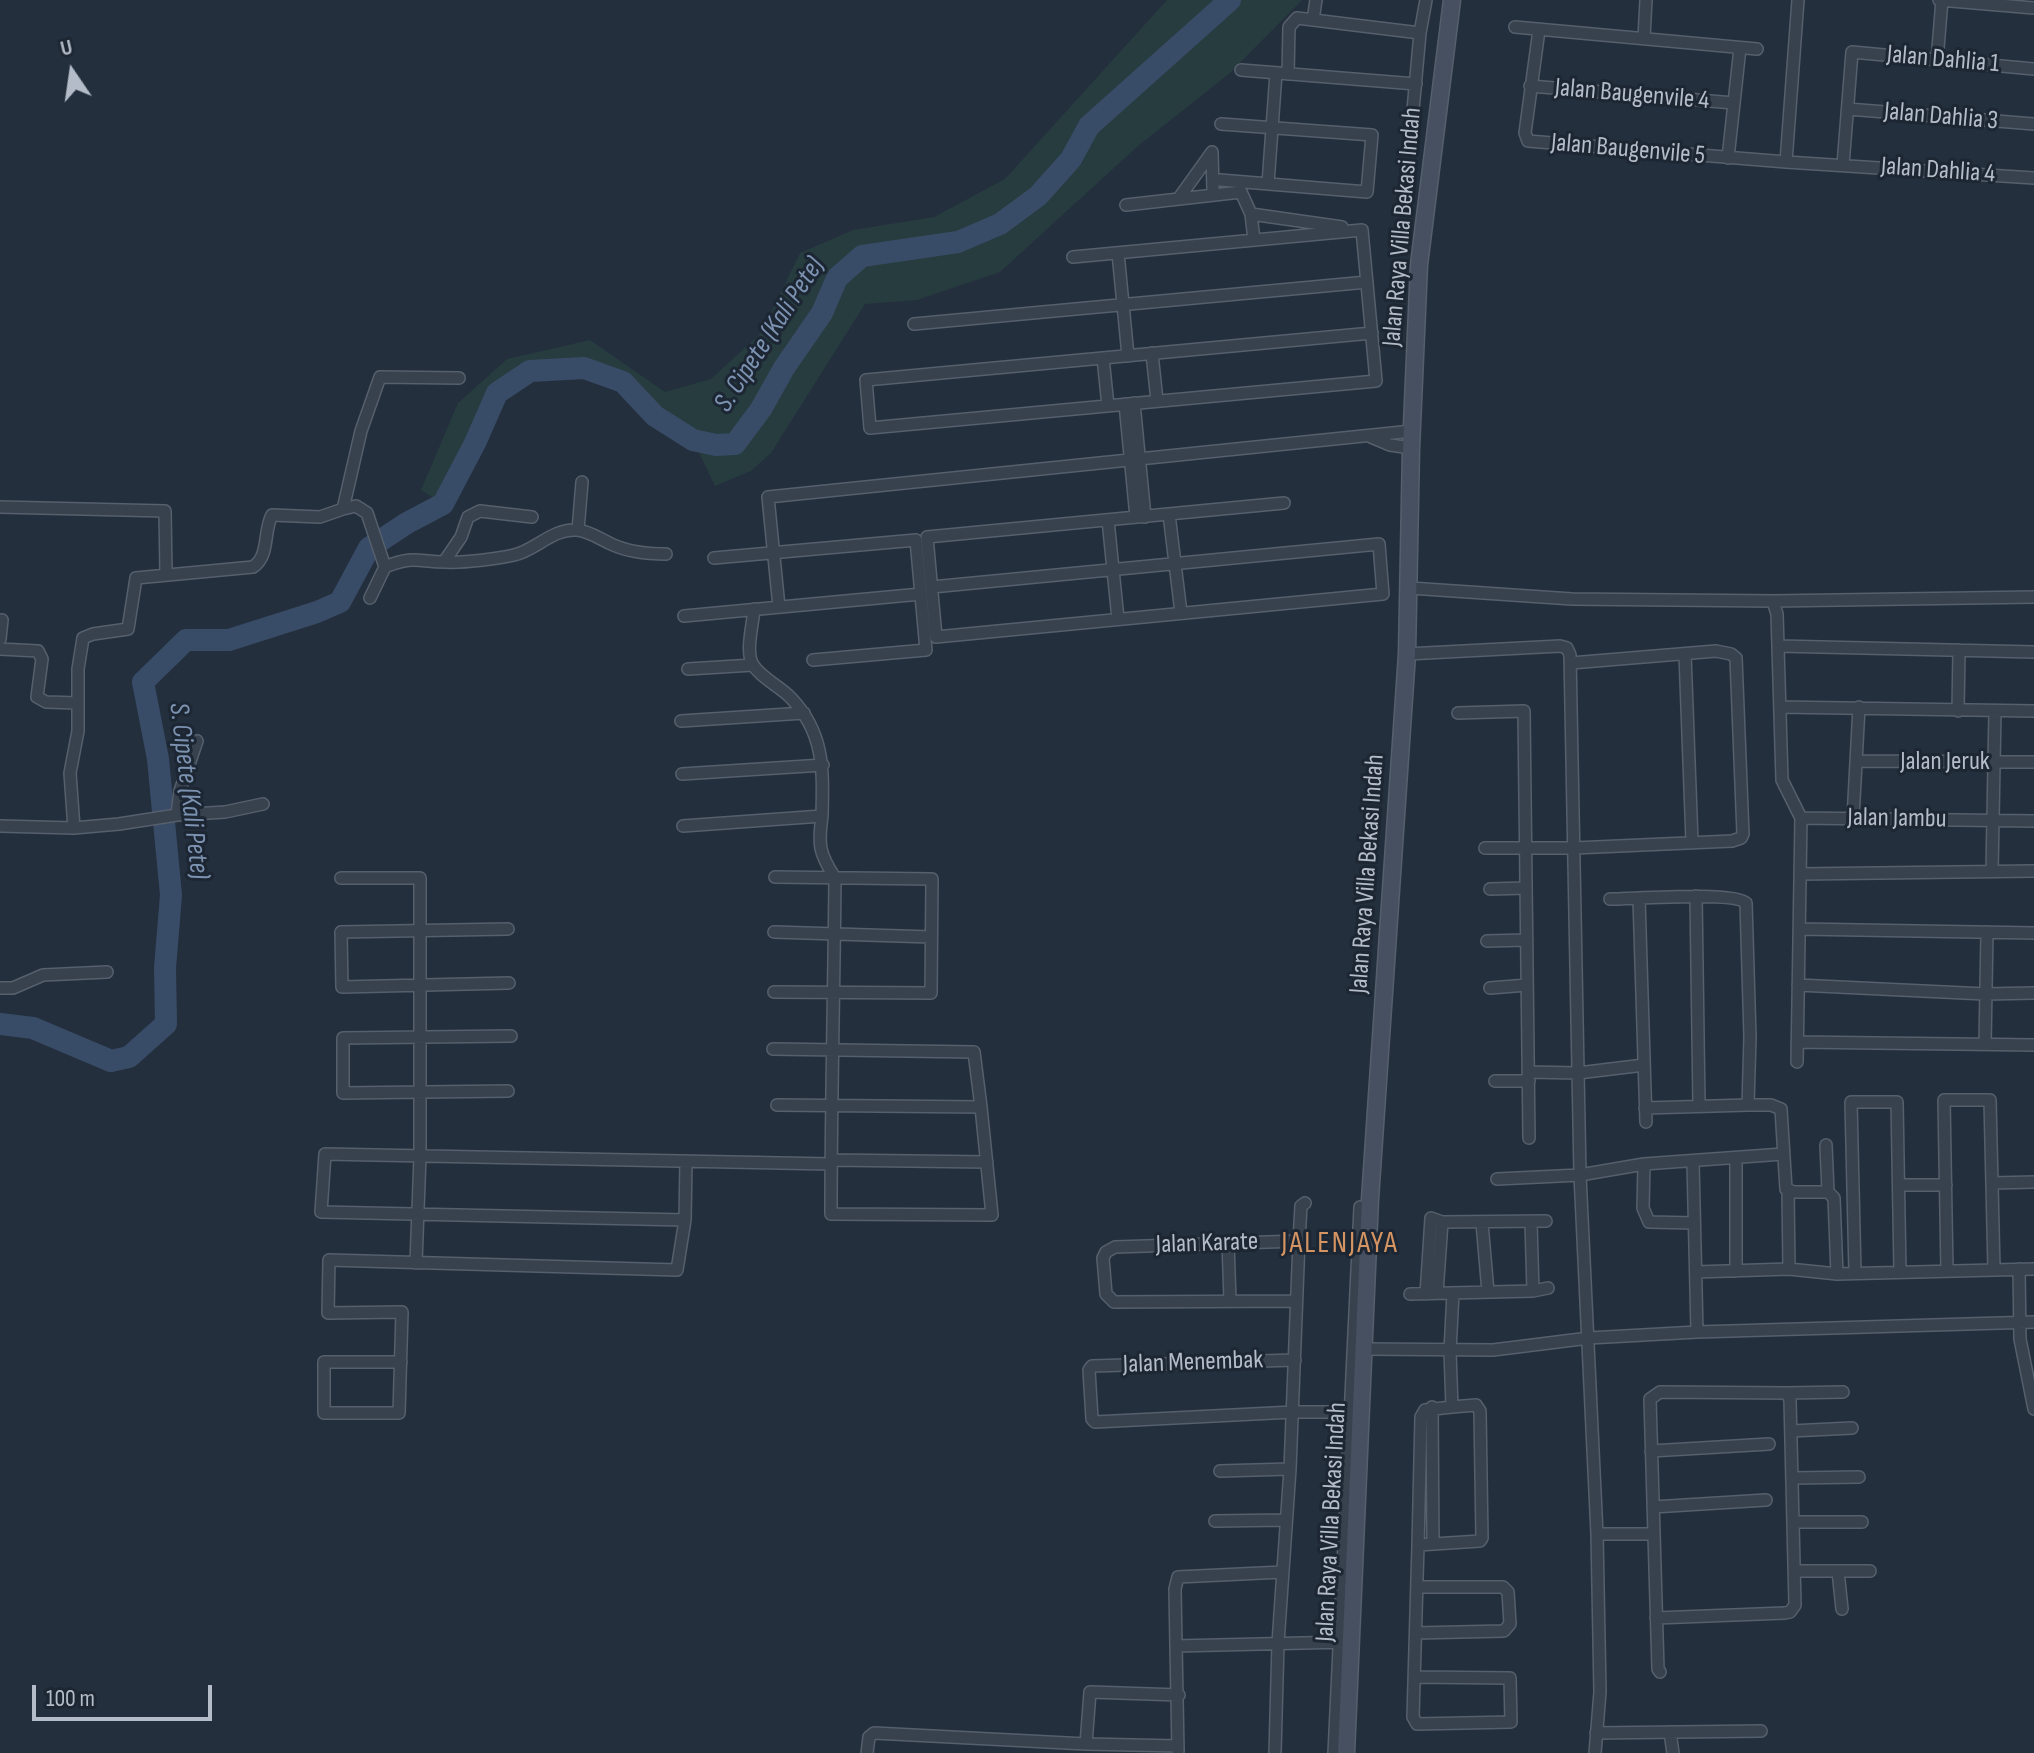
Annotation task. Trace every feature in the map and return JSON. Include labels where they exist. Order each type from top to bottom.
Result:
[{"type":"main road","name":"Jalan Raya Villa Bekasi Indah","points":[[1346,1753],[1345,1642],[1356,1412],[1364,1349],[1370,1199],[1407,654],[1411,440],[1419,265],[1452,0]]},
{"type":"street","points":[[1313,20],[1316,0]]},
{"type":"street","points":[[1412,121],[1426,0]]},
{"type":"street","points":[[1644,38],[1646,0]]},
{"type":"street","points":[[1786,162],[1798,0]]},
{"type":"street","points":[[1937,60],[1941,0],[2034,8]]},
{"type":"street","points":[[1268,184],[1272,128],[1291,23],[1297,18],[1420,33]]},
{"type":"street","points":[[1515,27],[1757,49]]},
{"type":"street","points":[[1530,86],[1539,30]]},
{"type":"street","points":[[1728,158],[1740,48]]},
{"type":"street","name":"Jalan Dahlia 1","points":[[1848,109],[1852,52],[2034,69]]},
{"type":"street","points":[[1241,70],[1416,84]]},
{"type":"street","name":"Jalan Baugenvile 5","points":[[1530,86],[1525,133],[1528,141],[1786,162]]},
{"type":"street","name":"Jalan Baugenvile 4","points":[[1530,86],[1734,103]]},
{"type":"street","points":[[1843,165],[1848,109]]},
{"type":"street","name":"Jalan Dahlia 3","points":[[1848,109],[2034,124]]},
{"type":"street","points":[[1220,180],[1367,192],[1372,135],[1221,124]]},
{"type":"street","points":[[1179,198],[1212,152],[1213,194]]},
{"type":"street","name":"Jalan Dahlia 4","points":[[1786,162],[2034,178]]},
{"type":"street","points":[[1126,205],[1241,192],[1251,214],[1254,240]]},
{"type":"street","points":[[1251,214],[1362,230]]},
{"type":"street","points":[[1073,257],[1362,230]]},
{"type":"street","points":[[1362,230],[1372,333],[1376,381],[870,428],[866,380],[1372,333]]},
{"type":"street","points":[[1118,253],[1128,356]]},
{"type":"street","points":[[914,324],[1367,282]]},
{"type":"street","points":[[1152,353],[1157,401]]},
{"type":"street","points":[[1103,358],[1108,406]]},
{"type":"street","points":[[343,509],[361,431],[378,379],[384,376],[459,378]]},
{"type":"street","points":[[1130,404],[1140,517]]},
{"type":"street","points":[[779,607],[768,497],[1371,437],[1390,431],[1411,440]]},
{"type":"street","points":[[578,530],[582,482]]},
{"type":"street","points":[[932,587],[1379,544],[1383,594],[936,637],[927,537],[1284,503]]},
{"type":"street","points":[[74,828],[70,773],[78,731],[79,656],[83,638],[128,629],[136,578],[253,567],[263,554],[268,520],[272,515],[320,517],[356,506],[363,508],[372,520],[383,561],[370,598]]},
{"type":"street","points":[[0,507],[165,511],[166,573]]},
{"type":"street","points":[[444,562],[472,513],[480,511],[532,517]]},
{"type":"street","points":[[1169,514],[1181,613]]},
{"type":"street","points":[[1108,520],[1118,619]]},
{"type":"street","points":[[383,561],[418,558],[444,562],[514,555],[558,533],[578,530],[626,549],[666,554]]},
{"type":"street","points":[[714,558],[916,540],[926,650],[813,660]]},
{"type":"street","points":[[1410,588],[1572,599],[1773,601],[2034,597]]},
{"type":"street","points":[[684,616],[921,594]]},
{"type":"street","points":[[1773,601],[1777,614],[1782,780],[1801,818],[1797,1062]]},
{"type":"street","points":[[754,609],[750,651],[753,665],[804,713],[823,765],[818,841],[821,857],[835,878],[832,1050],[831,1105],[831,1214],[992,1215],[974,1052],[832,1050],[773,1049]]},
{"type":"street","points":[[0,639],[2,620]]},
{"type":"street","points":[[1407,654],[1564,646],[1569,651],[1580,1175],[1597,1534],[1600,1692],[1595,1753]]},
{"type":"street","points":[[1778,646],[2034,652]]},
{"type":"street","points":[[0,649],[38,651],[42,659],[37,697],[46,702],[78,703]]},
{"type":"street","points":[[1958,711],[1959,650]]},
{"type":"street","points":[[1485,848],[1574,848],[1741,838],[1744,831],[1739,679],[1738,664],[1731,654],[1716,651],[1571,663]]},
{"type":"street","points":[[1685,654],[1692,842]]},
{"type":"street","points":[[688,669],[753,665]]},
{"type":"street","points":[[1780,707],[2034,711]]},
{"type":"street","points":[[1853,818],[1859,707]]},
{"type":"street","points":[[1458,713],[1524,711],[1529,1138]]},
{"type":"street","points":[[1992,872],[1995,711]]},
{"type":"street","points":[[681,721],[804,713]]},
{"type":"street","points":[[174,816],[197,741]]},
{"type":"street","name":"Jalan Jeruk","points":[[1856,761],[2034,762]]},
{"type":"street","points":[[682,774],[823,765]]},
{"type":"street","points":[[0,826],[74,828],[225,812],[263,804]]},
{"type":"street","points":[[683,826],[822,816]]},
{"type":"street","name":"Jalan Jambu","points":[[1801,818],[2034,821]]},
{"type":"street","points":[[1801,874],[2034,871]]},
{"type":"street","points":[[774,992],[931,993],[932,879],[775,877]]},
{"type":"street","points":[[341,878],[420,878],[420,1156],[416,1263]]},
{"type":"street","points":[[1490,889],[1526,888]]},
{"type":"street","points":[[1696,896],[1699,1106]]},
{"type":"street","points":[[1610,899],[1696,896],[1740,898],[1746,903],[1750,1037],[1748,1105]]},
{"type":"street","points":[[1639,899],[1646,1122]]},
{"type":"street","points":[[508,929],[341,932],[342,987],[509,983]]},
{"type":"street","points":[[1801,929],[2034,933]]},
{"type":"street","points":[[774,932],[931,937]]},
{"type":"street","points":[[1985,1044],[1987,932]]},
{"type":"street","points":[[1487,941],[1527,940]]},
{"type":"street","points":[[0,988],[13,988],[43,975],[107,972]]},
{"type":"street","points":[[1490,988],[1527,985]]},
{"type":"street","points":[[1798,985],[1985,994],[2034,993]]},
{"type":"street","points":[[508,1091],[343,1093],[343,1038],[511,1036]]},
{"type":"street","points":[[1797,1042],[2034,1045]]},
{"type":"street","points":[[1495,1081],[1644,1065]]},
{"type":"street","points":[[1947,1271],[1944,1100],[1990,1100],[1994,1269]]},
{"type":"street","points":[[1855,1273],[1851,1102],[1897,1102],[1900,1272]]},
{"type":"street","points":[[777,1105],[981,1107]]},
{"type":"street","points":[[1645,1108],[1748,1105],[1777,1106],[1781,1109],[1784,1186],[1788,1191],[1789,1269]]},
{"type":"street","points":[[1826,1145],[1828,1192],[1834,1198],[1837,1274]]},
{"type":"street","points":[[685,1220],[321,1212],[325,1154],[686,1161],[987,1162]]},
{"type":"street","points":[[1497,1179],[1580,1175],[1644,1164],[1783,1154]]},
{"type":"street","points":[[1736,1158],[1736,1271]]},
{"type":"street","points":[[401,1362],[324,1362],[324,1413],[399,1413],[401,1362],[402,1312],[328,1313],[329,1260],[677,1270],[685,1220],[686,1161]]},
{"type":"street","points":[[1693,1162],[1697,1332]]},
{"type":"street","points":[[1644,1164],[1643,1208],[1649,1222],[1694,1223]]},
{"type":"street","points":[[1992,1183],[2034,1182]]},
{"type":"street","points":[[1899,1185],[1946,1185]]},
{"type":"street","points":[[1788,1191],[1828,1192]]},
{"type":"street","points":[[1275,1753],[1299,1241],[1301,1206],[1305,1203]]},
{"type":"street","points":[[1293,1412],[1356,1412],[1360,1207]]},
{"type":"street","points":[[1432,1293],[1442,1222],[1546,1221]]},
{"type":"street","points":[[1482,1223],[1488,1292]]},
{"type":"street","points":[[1531,1223],[1533,1291]]},
{"type":"street","name":"Jalan Karate","points":[[1230,1301],[1110,1301],[1106,1294],[1103,1258],[1115,1247],[1299,1241]]},
{"type":"street","points":[[1228,1242],[1230,1301],[1296,1301]]},
{"type":"street","points":[[1696,1272],[1789,1269],[1837,1274],[2034,1269]]},
{"type":"street","points":[[2019,1269],[2020,1339],[2031,1376],[2034,1409]]},
{"type":"street","points":[[1410,1294],[1548,1288]]},
{"type":"street","points":[[1452,1407],[1450,1351],[1453,1293]]},
{"type":"street","points":[[1364,1349],[1493,1350],[1589,1338],[1697,1332],[2034,1322]]},
{"type":"street","name":"Jalan Menembak","points":[[1293,1412],[1094,1422],[1091,1367],[1295,1360]]},
{"type":"street","points":[[1660,1672],[1650,1399],[1660,1392],[1843,1392]]},
{"type":"street","points":[[1656,1618],[1790,1612],[1795,1605],[1795,1522],[1790,1400],[1787,1393]]},
{"type":"street","points":[[1415,1677],[1510,1678],[1511,1722],[1417,1724],[1413,1717],[1421,1417],[1425,1410],[1432,1407],[1476,1405],[1480,1411],[1482,1538],[1480,1541],[1418,1545]]},
{"type":"street","points":[[1432,1407],[1433,1544]]},
{"type":"street","points":[[1791,1431],[1852,1428]]},
{"type":"street","points":[[1651,1451],[1769,1444]]},
{"type":"street","points":[[1220,1471],[1290,1469]]},
{"type":"street","points":[[1793,1478],[1859,1477]]},
{"type":"street","points":[[1653,1507],[1766,1500]]},
{"type":"street","points":[[1215,1521],[1286,1520]]},
{"type":"street","points":[[1795,1522],[1862,1522]]},
{"type":"street","points":[[1597,1534],[1654,1534]]},
{"type":"street","points":[[1796,1571],[1870,1571]]},
{"type":"street","points":[[1838,1571],[1842,1609]]},
{"type":"street","points":[[867,1753],[869,1737],[874,1733],[1178,1750],[1175,1589],[1178,1577],[1283,1572]]},
{"type":"street","points":[[1416,1633],[1504,1631],[1510,1624],[1508,1592],[1503,1587],[1418,1587]]},
{"type":"street","points":[[1176,1646],[1345,1642],[1334,1753]]},
{"type":"street","points":[[1086,1744],[1090,1692],[1179,1695]]},
{"type":"street","points":[[1596,1733],[1761,1731]]},
{"type":"street","points":[[1670,1732],[1673,1753]]},
{"type":"green space","points":[[1167,0],[1302,0],[1230,73],[1138,146],[1000,272],[917,300],[865,304],[771,453],[751,471],[715,486],[693,440],[655,416],[623,382],[584,368],[530,371],[497,393],[443,504],[421,490],[458,403],[507,359],[590,340],[665,392],[711,379],[761,333],[800,253],[853,230],[934,217],[1005,179]]},
{"type":"waterway","name":"S. Cipete (Kali Pete)","points":[[0,1024],[33,1028],[111,1061],[129,1057],[166,1024],[165,968],[171,895],[158,759],[143,682],[186,640],[229,640],[340,602],[369,548],[443,504],[497,393],[530,371],[584,368],[623,382],[655,416],[693,440],[716,445],[735,444],[822,313],[837,278],[862,256],[958,242],[1000,224],[1038,196],[1071,159],[1089,126],[1230,0]]},
{"type":"district","name":"JALENJAYA","points":[[1340,1244]]}]
